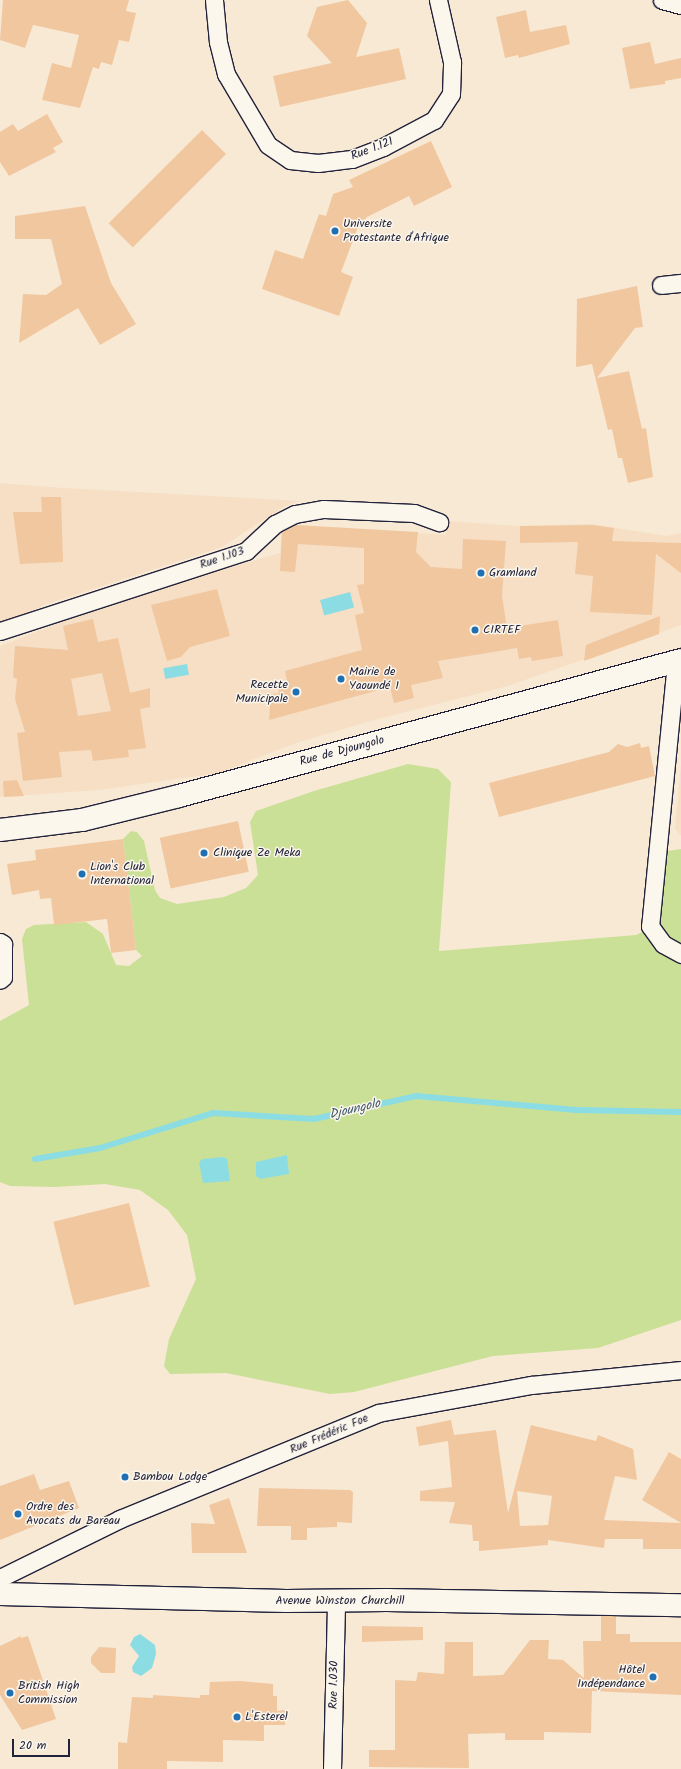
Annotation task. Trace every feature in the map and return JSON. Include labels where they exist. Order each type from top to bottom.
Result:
[{"type":"street","name":"Rue 1.121","points":[[214,0],[218,42],[226,74],[268,146],[290,160],[318,163],[352,159],[382,147],[434,120],[451,94],[452,62],[438,0]]},
{"type":"street","points":[[662,0],[681,5]]},
{"type":"street","points":[[661,286],[681,283]]},
{"type":"street","name":"Rue 1.103","points":[[0,631],[246,551],[275,524],[295,514],[324,509],[414,513],[439,522]]},
{"type":"street","points":[[678,661],[650,926],[663,944],[681,954]]},
{"type":"street","name":"Rue de Djoungolo","points":[[0,830],[82,820],[179,796],[678,661]]},
{"type":"street","points":[[0,942],[3,944],[3,970],[0,980]]},
{"type":"street","name":"Rue Frédéric Foe","points":[[0,1578],[120,1519],[378,1413],[531,1385],[681,1370]]},
{"type":"street","name":"Avenue Winston Churchill","points":[[0,1594],[681,1605]]},
{"type":"street","name":"Rue 1.030","points":[[332,1769],[336,1600]]},
{"type":"shaded area","points":[[0,483],[63,488],[300,501],[285,506],[222,547],[44,605],[0,626]]},
{"type":"shaded area","points":[[447,521],[518,526],[592,524],[667,536],[681,533],[681,625],[508,686],[378,719],[296,743],[219,773],[99,790],[0,797],[0,646],[122,599],[280,553],[282,524],[446,535]]},
{"type":"shaded area","points":[[681,765],[681,836],[675,828]]},
{"type":"green space","points":[[408,764],[438,769],[451,782],[439,951],[636,935],[642,932],[660,857],[668,851],[681,849],[681,1320],[598,1348],[493,1356],[354,1392],[330,1394],[226,1373],[170,1374],[164,1366],[169,1339],[196,1279],[187,1235],[168,1210],[140,1190],[105,1184],[55,1187],[10,1186],[0,1182],[0,1021],[29,1005],[22,939],[26,929],[34,925],[86,922],[103,934],[116,965],[129,966],[142,956],[136,950],[123,839],[131,831],[137,832],[144,841],[155,890],[160,898],[177,904],[224,897],[246,888],[258,875],[250,822],[256,811],[314,791]]},
{"type":"water","points":[[350,592],[354,607],[324,615],[320,600]]},
{"type":"water","points":[[187,664],[189,675],[165,679],[163,668]]},
{"type":"water","points":[[287,1155],[289,1174],[260,1179],[256,1176],[256,1162]]},
{"type":"water","points":[[223,1157],[227,1159],[230,1181],[203,1183],[199,1162],[203,1159]]},
{"type":"water","points":[[140,1634],[155,1645],[156,1654],[152,1668],[141,1676],[133,1672],[132,1667],[139,1656],[130,1645],[134,1637]]},
{"type":"building","points":[[3,0],[129,0],[126,11],[136,13],[129,42],[119,40],[112,65],[101,62],[99,69],[93,67],[80,108],[42,100],[52,63],[71,68],[79,35],[33,25],[25,48],[0,40]]},
{"type":"building","points":[[348,0],[367,23],[356,57],[399,48],[406,79],[280,107],[273,76],[332,63],[307,36],[317,7]]},
{"type":"building","points":[[526,10],[530,32],[566,25],[570,44],[519,58],[518,55],[505,58],[496,17]]},
{"type":"building","points":[[650,42],[655,64],[681,58],[681,78],[665,81],[665,84],[630,89],[622,48]]},
{"type":"building","points":[[47,114],[63,142],[53,148],[56,152],[9,176],[0,162],[0,132],[13,124],[18,131]]},
{"type":"building","points":[[202,130],[226,154],[133,247],[109,223]]},
{"type":"building","name":"Universite Protestante d'Afrique","points":[[431,141],[452,187],[414,206],[409,196],[367,217],[358,227],[341,272],[353,277],[339,316],[262,289],[275,250],[303,259],[319,214],[326,216],[333,194],[353,187],[349,180]]},
{"type":"building","points":[[85,206],[111,283],[136,324],[100,345],[78,308],[19,343],[23,294],[46,295],[62,284],[51,239],[15,239],[15,216]]},
{"type":"building","points":[[637,286],[643,327],[635,328],[597,378],[629,371],[642,429],[646,428],[653,477],[628,483],[622,458],[618,458],[612,429],[608,430],[592,364],[576,367],[577,299]]},
{"type":"building","points":[[41,497],[61,497],[63,562],[20,564],[13,512],[42,512]]},
{"type":"building","points":[[295,525],[418,532],[416,552],[431,567],[462,569],[463,539],[506,541],[502,596],[507,628],[558,620],[563,656],[532,661],[531,657],[519,659],[517,648],[438,661],[443,678],[411,685],[414,698],[394,703],[390,687],[269,720],[271,694],[279,693],[277,683],[287,681],[285,671],[362,650],[355,615],[364,613],[357,585],[364,584],[364,548],[298,544],[295,572],[280,571],[282,532]]},
{"type":"building","points":[[592,525],[614,528],[612,541],[681,543],[681,573],[656,554],[652,615],[590,612],[593,576],[575,574],[578,542],[520,543],[520,526]]},
{"type":"building","points":[[217,589],[230,636],[190,647],[181,657],[167,661],[151,605]]},
{"type":"building","points":[[660,616],[659,634],[584,661],[586,645]]},
{"type":"building","points":[[93,619],[98,642],[118,638],[130,693],[150,688],[150,707],[140,709],[146,748],[128,750],[129,757],[93,761],[91,750],[59,752],[62,777],[23,781],[17,733],[25,732],[15,699],[17,679],[13,677],[15,646],[68,650],[63,626]],"holes":[[[102,673],[111,711],[78,716],[71,679]]]},
{"type":"building","points":[[640,743],[641,748],[649,746],[655,776],[499,817],[489,783],[609,752],[618,744],[627,747]]},
{"type":"building","points":[[17,780],[24,796],[4,797],[3,781]]},
{"type":"building","name":"Clinique Ze Meka","points":[[238,821],[249,872],[171,888],[160,838]]},
{"type":"building","name":"Lion's Club International","points":[[123,839],[136,950],[111,953],[107,919],[54,925],[51,898],[40,899],[39,890],[12,895],[7,864],[36,860],[35,850]]},
{"type":"building","points":[[129,1203],[150,1286],[74,1305],[53,1222]]},
{"type":"building","points":[[451,1420],[454,1435],[496,1430],[508,1513],[531,1425],[596,1441],[598,1435],[633,1449],[637,1480],[615,1476],[604,1520],[681,1523],[681,1549],[643,1549],[643,1539],[605,1539],[604,1548],[548,1540],[548,1545],[479,1551],[479,1541],[473,1541],[472,1525],[449,1523],[455,1502],[420,1501],[420,1491],[452,1487],[448,1441],[419,1446],[416,1427]],"holes":[[[517,1491],[552,1496],[548,1525],[520,1526]]]},
{"type":"building","points":[[669,1452],[681,1459],[681,1523],[642,1500]]},
{"type":"building","points":[[34,1474],[40,1490],[69,1481],[79,1508],[0,1540],[0,1486]]},
{"type":"building","points":[[259,1488],[350,1490],[353,1492],[352,1523],[337,1522],[337,1527],[307,1528],[307,1540],[291,1540],[291,1526],[257,1526]]},
{"type":"building","points":[[229,1498],[247,1553],[192,1553],[191,1523],[215,1524],[209,1505]]},
{"type":"building","points":[[601,1616],[616,1616],[616,1634],[630,1634],[630,1642],[681,1642],[681,1695],[592,1691],[591,1733],[544,1732],[544,1740],[505,1740],[505,1733],[468,1734],[469,1768],[369,1767],[369,1750],[395,1750],[395,1680],[416,1681],[418,1672],[444,1674],[445,1642],[473,1642],[473,1676],[503,1675],[530,1640],[549,1640],[548,1659],[563,1660],[584,1678],[583,1641],[601,1641]]},
{"type":"building","points":[[362,1626],[423,1627],[423,1640],[362,1642]]},
{"type":"building","points":[[21,1636],[21,1638],[28,1636],[56,1719],[22,1730],[0,1695],[0,1646]]},
{"type":"building","points":[[99,1647],[116,1648],[115,1673],[101,1673],[91,1663],[91,1657]]},
{"type":"building","points":[[240,1681],[273,1684],[273,1696],[277,1696],[277,1711],[285,1710],[285,1725],[264,1725],[264,1741],[223,1740],[223,1762],[167,1761],[167,1769],[118,1769],[118,1742],[127,1743],[132,1697],[153,1698],[153,1695],[200,1698],[200,1695],[209,1695],[210,1682]]},
{"type":"waterway","name":"Djoungolo","points":[[35,1159],[100,1148],[213,1113],[314,1119],[416,1096],[576,1110],[681,1112]]},
{"type":"place","name":"Universite Protestante d'Afrique","points":[[335,231]]},
{"type":"place","name":"Gramland","points":[[481,573]]},
{"type":"place","name":"CIRTEF","points":[[475,630]]},
{"type":"place","name":"Mairie de Yaoundé 1","points":[[341,679]]},
{"type":"place","name":"Recette Municipale","points":[[296,692]]},
{"type":"place","name":"Clinique Ze Meka","points":[[204,853]]},
{"type":"place","name":"Lion's Club International","points":[[82,874]]},
{"type":"place","name":"Bambou Lodge","points":[[125,1477]]},
{"type":"place","name":"Ordre des Avocats du Bareau","points":[[18,1514]]},
{"type":"place","name":"Hôtel Indépendance","points":[[653,1677]]},
{"type":"place","name":"British High Commission","points":[[10,1693]]},
{"type":"place","name":"L'Esterel","points":[[237,1717]]}]
